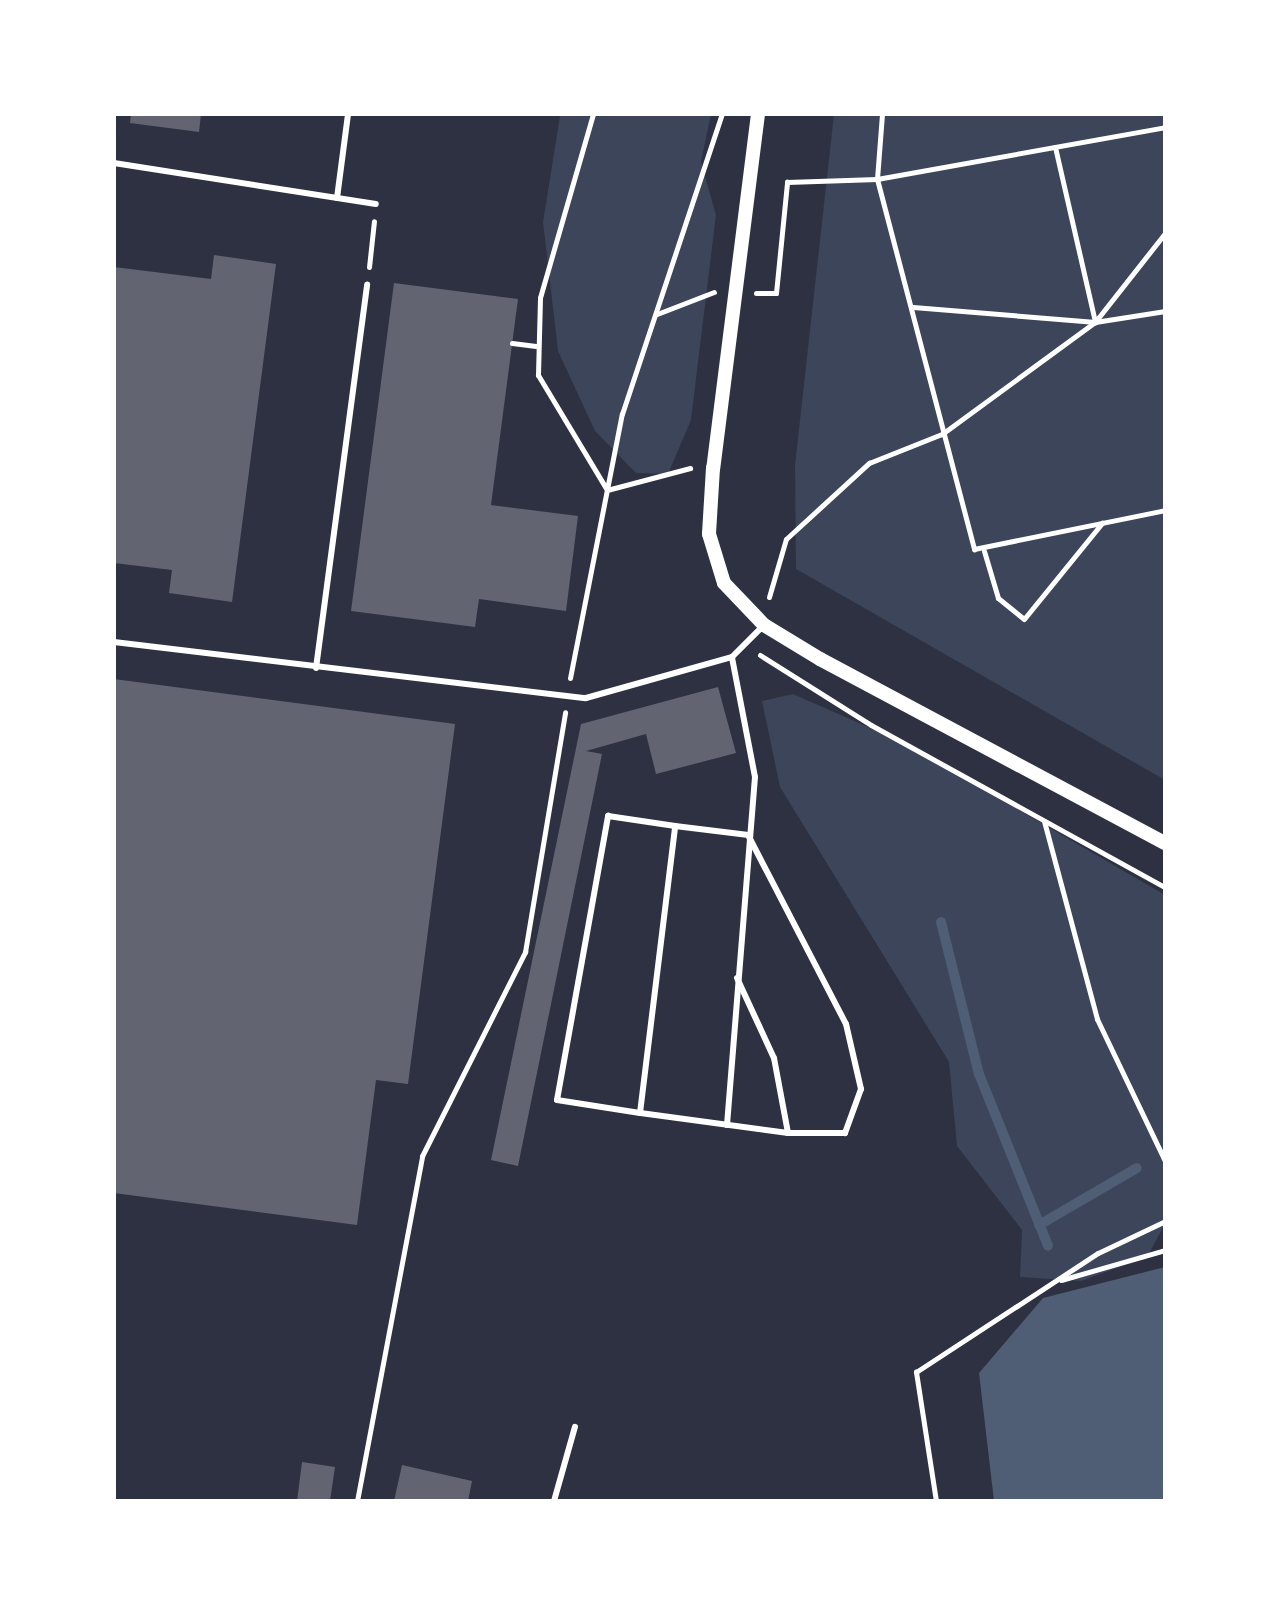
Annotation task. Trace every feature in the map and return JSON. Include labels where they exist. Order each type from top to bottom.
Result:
[{"type":"street","points":[[758,114],[709,534],[724,583],[764,625],[1165,843]]},
{"type":"lane","points":[[337,198],[348,114]]},
{"type":"lane","points":[[114,163],[376,204]]},
{"type":"lane","points":[[316,668],[367,284]]},
{"type":"lane","points":[[114,642],[567,697],[612,694],[732,657],[764,625]]},
{"type":"lane","points":[[727,1125],[735,974],[755,777],[732,657]]},
{"type":"lane","points":[[608,816],[748,835],[846,1024],[861,1089],[845,1133],[788,1133],[557,1100],[608,816]]},
{"type":"lane","points":[[640,1113],[675,826]]},
{"type":"lane","points":[[735,974],[774,1058],[788,1133]]},
{"type":"lane","points":[[554,1501],[575,1427]]},
{"type":"path","points":[[593,114],[540,298],[538,375],[607,490]]},
{"type":"path","points":[[357,1501],[422,1156],[525,952],[536,913],[567,697],[607,490],[655,315],[722,114]]},
{"type":"path","points":[[882,114],[877,179],[974,549],[1165,510]]},
{"type":"path","points":[[655,315],[711,292],[776,293],[787,182],[877,179],[1165,127]]},
{"type":"path","points":[[1055,147],[1095,322]]},
{"type":"path","points":[[753,613],[776,590],[786,539],[869,463],[942,434],[1095,322],[1165,233]]},
{"type":"path","points":[[370,261],[372,243]]},
{"type":"path","points":[[709,307],[711,292]]},
{"type":"path","points":[[913,307],[1095,322],[1165,311]]},
{"type":"path","points":[[512,343],[538,346]]},
{"type":"path","points":[[607,490],[687,472],[695,459]]},
{"type":"path","points":[[984,551],[998,598],[1024,619],[1102,523]]},
{"type":"path","points":[[742,644],[1165,887]]},
{"type":"path","points":[[1044,820],[1097,1019],[1165,1161]]},
{"type":"path","points":[[936,1501],[916,1372],[1053,1283],[1165,1221]]},
{"type":"path","points":[[1053,1283],[1165,1250]]},
{"type":"shaded area","points":[[711,114],[701,162],[716,215],[691,420],[668,474],[636,473],[595,431],[558,351],[543,222],[560,116]]},
{"type":"shaded area","points":[[834,114],[1165,114],[1165,780],[796,569],[795,465]]},
{"type":"shaded area","points":[[793,694],[902,742],[1165,895],[1165,1224],[1147,1257],[1081,1281],[1020,1277],[1022,1230],[957,1146],[949,1062],[780,787],[762,701]]},
{"type":"shaded area","points":[[1165,1267],[1165,1501],[994,1501],[979,1373],[1043,1298]]},
{"type":"building","points":[[131,114],[201,114],[199,132],[130,123]]},
{"type":"building","points":[[214,255],[276,264],[232,602],[169,593],[172,570],[114,563],[114,267],[211,279]]},
{"type":"building","points":[[394,283],[518,299],[491,505],[578,516],[566,611],[479,599],[475,627],[351,611]]},
{"type":"building","points":[[114,679],[455,724],[408,1084],[376,1080],[357,1225],[114,1193]]},
{"type":"building","points":[[718,687],[736,753],[656,774],[646,734],[586,751],[602,754],[518,1166],[491,1160],[581,724]]},
{"type":"building","points":[[302,1462],[335,1467],[330,1501],[297,1501]]},
{"type":"building","points":[[402,1465],[472,1481],[468,1501],[394,1501]]},
{"type":"waterway","points":[[941,922],[979,1074],[1048,1246]]},
{"type":"waterway","points":[[1039,1225],[1137,1168]]}]
